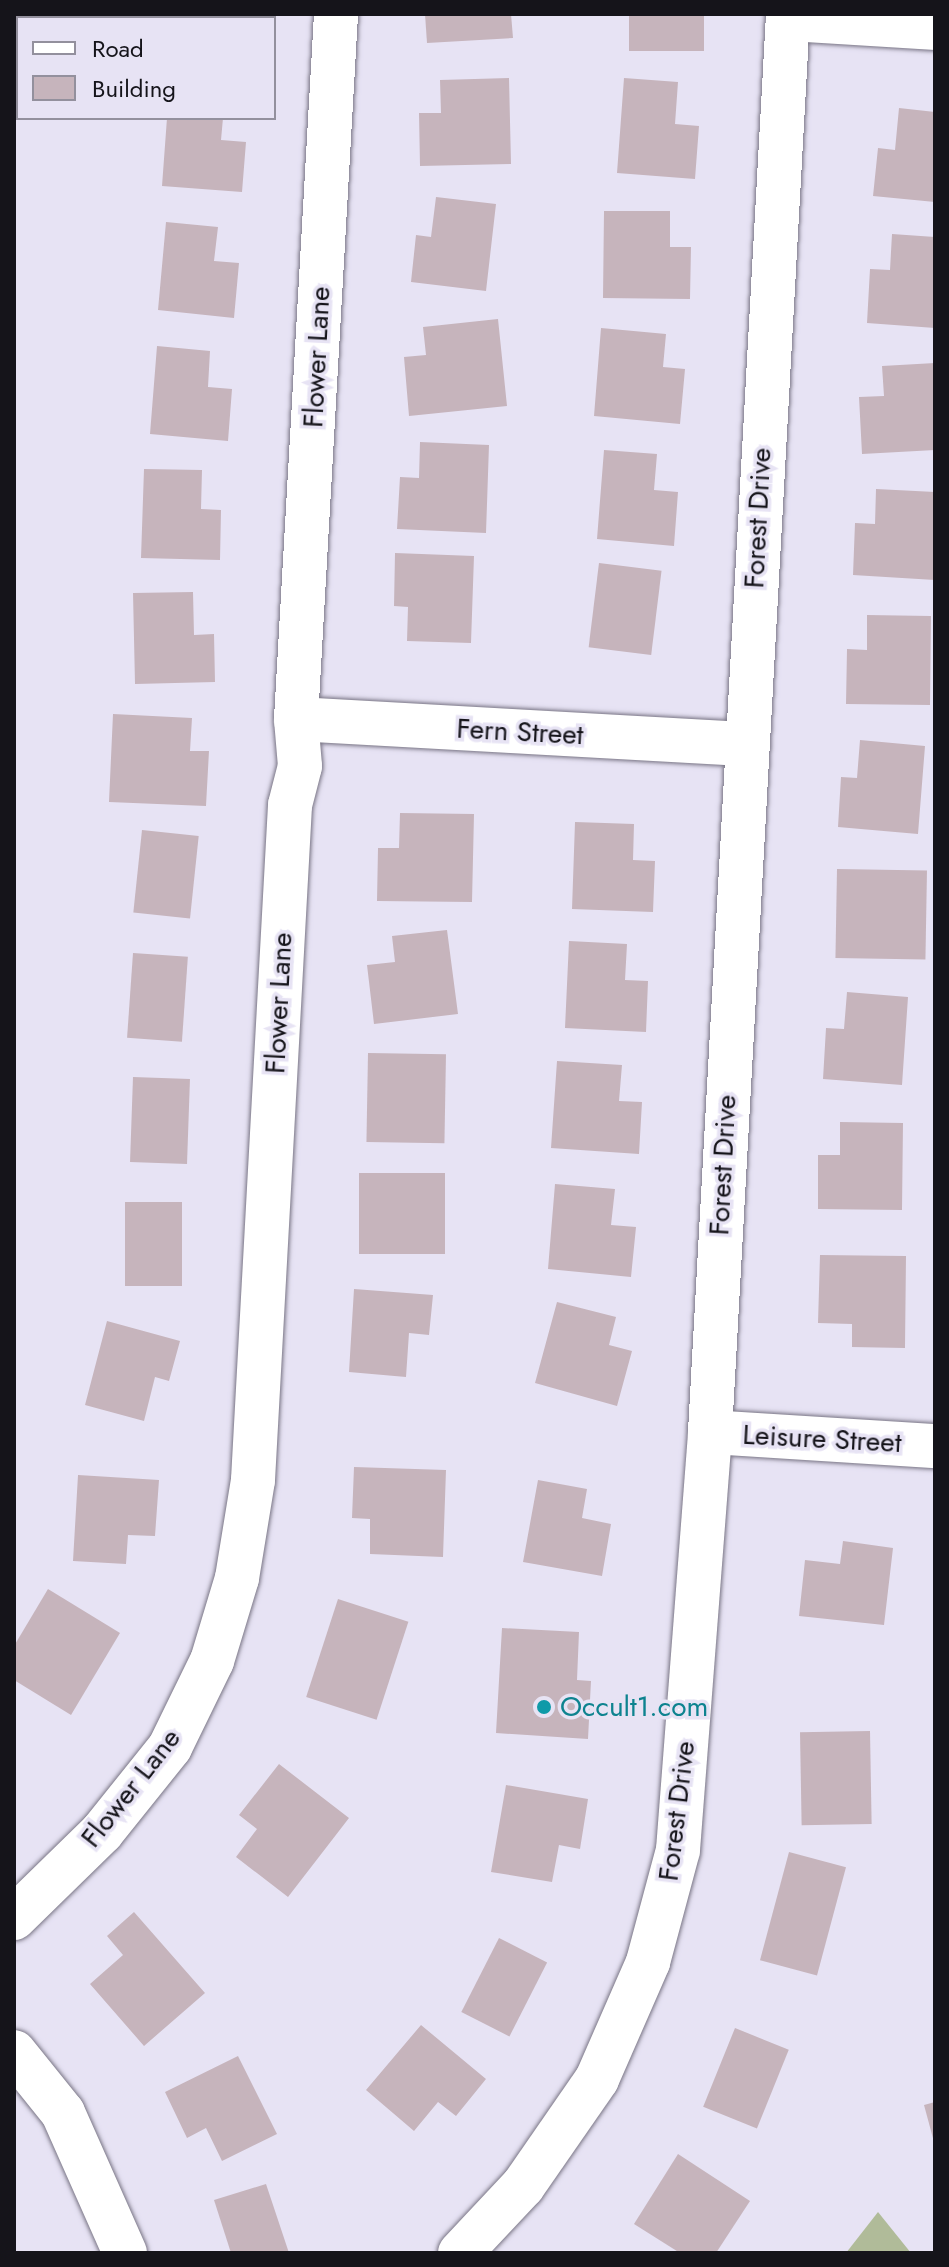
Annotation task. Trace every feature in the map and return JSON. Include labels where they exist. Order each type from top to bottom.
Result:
[{"type":"street","name":"Flower Lane","points":[[14,1918],[102,1832],[170,1747],[212,1661],[237,1578],[253,1480],[290,805],[300,766],[296,719],[336,14]]},
{"type":"street","points":[[788,16],[935,28]]},
{"type":"street","name":"Forest Drive","points":[[460,2253],[523,2186],[597,2079],[648,1962],[678,1850],[710,1432],[744,744],[788,16]]},
{"type":"street","name":"Fern Street","points":[[296,719],[744,744]]},
{"type":"street","name":"Leisure Street","points":[[710,1432],[935,1446]]},
{"type":"street","points":[[14,2052],[63,2113],[125,2253]]},
{"type":"green space","points":[[878,2212],[911,2253],[846,2253]]},
{"type":"building","points":[[171,14],[245,14],[208,16]]},
{"type":"building","points":[[425,14],[511,14],[513,38],[427,43]]},
{"type":"building","points":[[629,14],[704,14],[704,51],[629,51]]},
{"type":"building","points":[[509,78],[511,164],[420,166],[419,113],[441,113],[440,80]]},
{"type":"building","points":[[624,78],[678,82],[675,124],[699,126],[695,179],[617,173]]},
{"type":"building","points":[[899,108],[935,112],[935,202],[873,196],[878,148],[895,150]]},
{"type":"building","points":[[167,120],[223,120],[221,140],[246,142],[242,192],[162,186]]},
{"type":"building","points":[[436,197],[496,204],[486,291],[411,282],[416,235],[431,237]]},
{"type":"building","points":[[604,211],[670,211],[670,247],[691,247],[690,299],[603,298]]},
{"type":"building","points":[[166,222],[218,227],[214,261],[239,263],[234,318],[158,310]]},
{"type":"building","points":[[892,234],[935,237],[935,328],[867,323],[870,269],[890,270]]},
{"type":"building","points":[[498,319],[507,406],[409,416],[404,357],[426,355],[423,327]]},
{"type":"building","points":[[601,328],[666,334],[663,367],[685,369],[680,424],[594,416]]},
{"type":"building","points":[[157,346],[210,351],[208,387],[232,389],[228,441],[150,434]]},
{"type":"building","points":[[935,363],[935,450],[862,454],[859,397],[884,396],[882,366]]},
{"type":"building","points":[[420,442],[489,445],[486,533],[397,529],[400,477],[419,478]]},
{"type":"building","points":[[604,450],[657,454],[654,490],[678,492],[674,546],[597,539]]},
{"type":"building","points":[[144,469],[202,470],[201,509],[221,510],[220,560],[141,558]]},
{"type":"building","points":[[876,489],[935,492],[935,580],[853,575],[855,523],[875,524]]},
{"type":"building","points":[[395,553],[474,556],[471,643],[407,641],[408,607],[394,606]]},
{"type":"building","points":[[599,563],[662,571],[651,655],[589,647]]},
{"type":"building","points":[[193,592],[194,635],[214,634],[215,682],[135,684],[133,593]]},
{"type":"building","points":[[867,615],[931,616],[930,705],[846,704],[847,649],[867,650]]},
{"type":"building","points":[[113,714],[192,718],[190,751],[209,751],[206,806],[109,802]]},
{"type":"building","points":[[860,740],[925,746],[918,834],[838,827],[841,777],[857,778]]},
{"type":"building","points":[[400,813],[474,814],[472,902],[377,901],[378,848],[399,848]]},
{"type":"building","points":[[575,822],[634,824],[633,860],[655,861],[653,912],[572,909]]},
{"type":"building","points":[[142,830],[199,836],[190,919],[133,913]]},
{"type":"building","points":[[837,869],[927,871],[925,960],[835,958]]},
{"type":"building","points":[[447,930],[458,1014],[374,1024],[367,965],[395,962],[392,936]]},
{"type":"building","points":[[569,941],[627,944],[625,980],[648,981],[646,1032],[565,1028]]},
{"type":"building","points":[[133,953],[188,957],[182,1042],[127,1038]]},
{"type":"building","points":[[847,992],[908,997],[902,1085],[823,1079],[826,1028],[844,1029]]},
{"type":"building","points":[[368,1053],[446,1054],[444,1143],[366,1142]]},
{"type":"building","points":[[557,1061],[622,1065],[619,1101],[642,1102],[639,1154],[551,1148]]},
{"type":"building","points":[[133,1077],[190,1079],[187,1164],[130,1162]]},
{"type":"building","points":[[840,1122],[903,1123],[902,1210],[818,1209],[818,1155],[840,1155]]},
{"type":"building","points":[[359,1173],[445,1173],[445,1254],[359,1254]]},
{"type":"building","points":[[555,1184],[615,1189],[611,1225],[636,1227],[631,1277],[548,1269]]},
{"type":"building","points":[[125,1202],[182,1202],[182,1286],[125,1286]]},
{"type":"building","points":[[820,1255],[906,1256],[905,1348],[852,1347],[852,1324],[818,1323]]},
{"type":"building","points":[[354,1289],[433,1295],[429,1335],[409,1333],[406,1377],[349,1372]]},
{"type":"building","points":[[557,1302],[616,1317],[609,1345],[632,1351],[617,1406],[535,1383]]},
{"type":"building","points":[[107,1321],[180,1341],[169,1381],[155,1377],[144,1421],[85,1405]]},
{"type":"building","points":[[354,1467],[446,1470],[443,1557],[370,1554],[370,1519],[352,1518]]},
{"type":"building","points":[[78,1475],[159,1480],[155,1536],[128,1535],[126,1564],[73,1561]]},
{"type":"building","points":[[538,1480],[587,1489],[582,1518],[611,1524],[602,1576],[523,1562]]},
{"type":"building","points":[[843,1541],[893,1548],[884,1625],[799,1616],[805,1560],[840,1564]]},
{"type":"building","points":[[48,1589],[120,1633],[71,1715],[14,1680],[14,1646]]},
{"type":"building","points":[[338,1599],[408,1622],[377,1720],[306,1697]]},
{"type":"building","name":"Occult1.com","points":[[502,1628],[579,1632],[577,1680],[591,1681],[588,1739],[496,1733]]},
{"type":"building","points":[[870,1731],[872,1824],[802,1825],[800,1732]]},
{"type":"building","points":[[279,1764],[349,1818],[288,1897],[236,1857],[257,1829],[239,1815]]},
{"type":"building","points":[[506,1785],[588,1799],[580,1849],[559,1845],[552,1882],[491,1872]]},
{"type":"building","points":[[789,1852],[846,1867],[817,1975],[760,1960]]},
{"type":"building","points":[[134,1912],[205,1993],[144,2046],[90,1984],[123,1955],[107,1936]]},
{"type":"building","points":[[499,1938],[547,1963],[509,2036],[461,2012]]},
{"type":"building","points":[[421,2025],[486,2079],[456,2116],[438,2102],[414,2131],[366,2090]]},
{"type":"building","points":[[735,2028],[789,2050],[757,2129],[703,2107]]},
{"type":"building","points":[[238,2056],[277,2134],[222,2161],[206,2128],[187,2138],[165,2092]]},
{"type":"building","points":[[935,2102],[935,2142],[934,2142],[924,2105]]},
{"type":"building","points":[[678,2154],[750,2201],[716,2253],[680,2253],[634,2224]]},
{"type":"building","points":[[266,2184],[289,2253],[231,2253],[214,2200]]},
{"type":"place","name":"Occult1.com","points":[[544,1707]]}]
